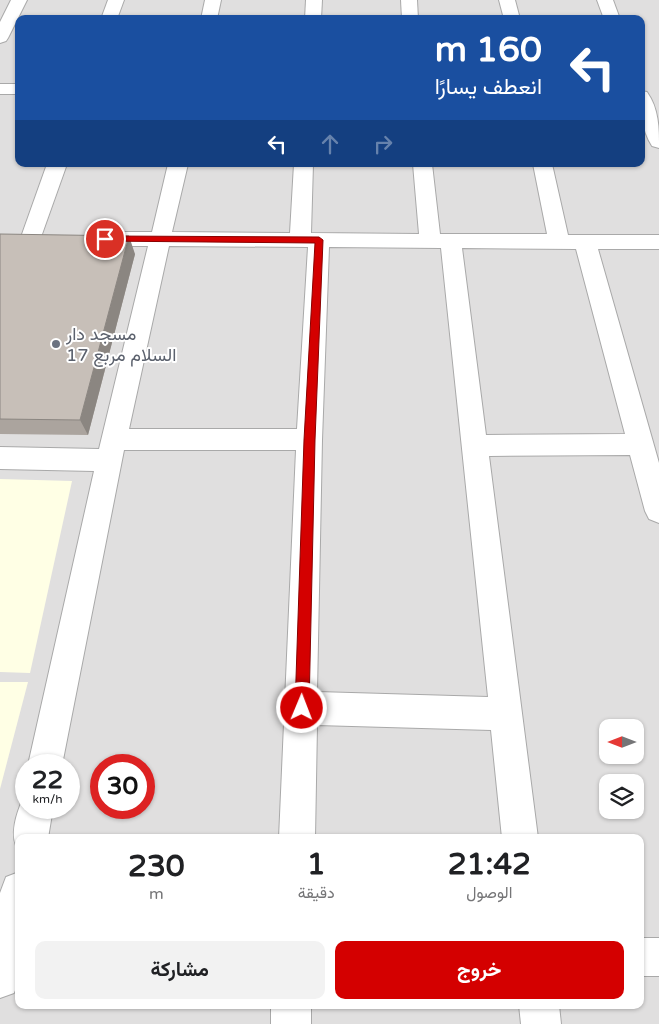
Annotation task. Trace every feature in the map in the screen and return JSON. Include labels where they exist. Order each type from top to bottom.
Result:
[{"type":"street","points":[[0,38],[19,0]]},
{"type":"street","points":[[110,15],[116,0]]},
{"type":"street","points":[[210,15],[213,0]]},
{"type":"street","points":[[313,15],[314,0]]},
{"type":"street","points":[[409,0],[410,15]]},
{"type":"street","points":[[507,0],[511,15]]},
{"type":"street","points":[[605,0],[611,15]]},
{"type":"street","points":[[0,89],[15,89]]},
{"type":"street","points":[[645,95],[659,93]]},
{"type":"street","points":[[645,105],[659,142]]},
{"type":"street","points":[[8,237],[40,238],[56,167]]},
{"type":"street","points":[[47,754],[112,449],[177,167]]},
{"type":"street","points":[[297,834],[310,440],[309,240],[304,167]]},
{"type":"street","points":[[424,167],[440,241],[475,446],[520,834]]},
{"type":"street","points":[[544,167],[559,240]]},
{"type":"street","points":[[77,238],[659,242]]},
{"type":"street","points":[[584,241],[659,511]]},
{"type":"street","points":[[0,458],[112,449],[310,440]]},
{"type":"street","points":[[475,446],[640,444]]},
{"type":"street","points":[[302,708],[505,714]]},
{"type":"street","points":[[31,834],[34,819]]},
{"type":"street","points":[[0,979],[14,939]]},
{"type":"street","points":[[644,957],[659,957]]},
{"type":"street","points":[[291,1024],[292,1009]]},
{"type":"street","points":[[539,1009],[541,1024]]},
{"type":"shaded area","points":[[0,0],[659,0],[659,1024],[0,1024]]},
{"type":"shaded area","points":[[0,479],[72,481],[30,673],[0,672]]},
{"type":"shaded area","points":[[0,682],[28,682],[0,789]]},
{"type":"building","name":"مسجد دار السلام مربع 17","points":[[0,234],[129,236],[80,420],[0,419]]},
{"type":"place","name":"مسجد دار السلام مربع 17","points":[[56,344]]},
{"type":"route","points":[[105,239],[319,240],[310,440],[302,708]]}]
